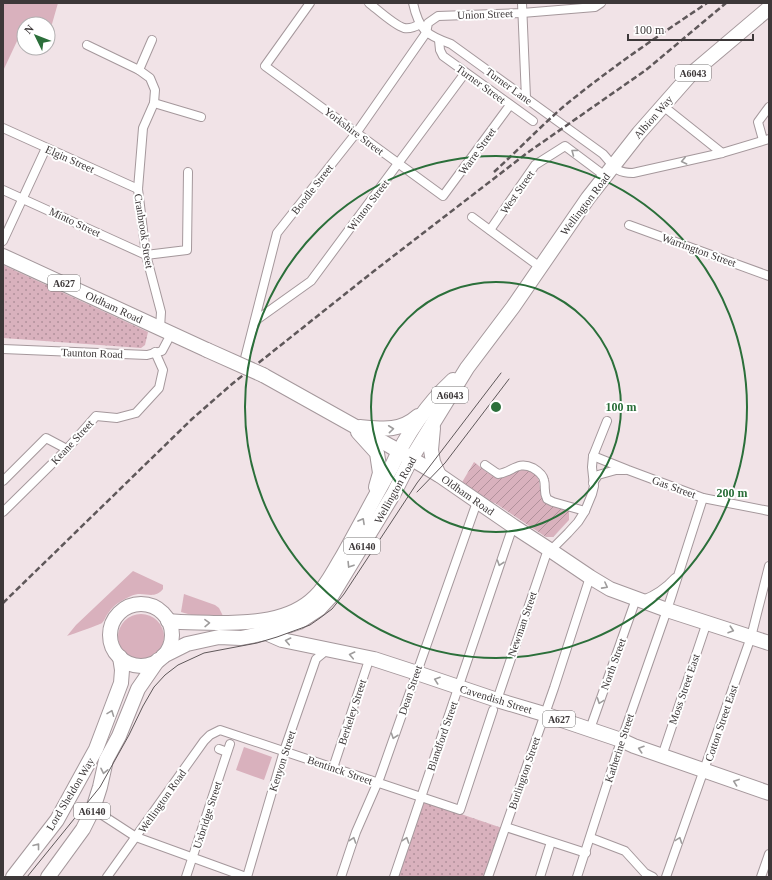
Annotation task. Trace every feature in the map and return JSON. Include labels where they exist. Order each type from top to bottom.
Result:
[{"type":"highway","name":"Albion Way","points":[[609,171],[691,74],[769,8]]},
{"type":"highway","name":"Wellington Road","points":[[299,615],[318,609],[332,595],[398,487],[412,459],[467,368],[513,307],[588,198],[609,171]]},
{"type":"highway","name":"Oldham Road","points":[[3,256],[262,375],[399,451],[439,475],[476,502],[610,589],[639,600],[665,615],[707,622],[769,643]]},
{"type":"highway","name":"Wellington Road","points":[[299,615],[321,591],[333,573],[399,451],[423,412],[442,391],[467,368]]},
{"type":"highway","points":[[354,426],[387,430],[412,421],[423,412]]},
{"type":"highway","name":"A6043","points":[[434,422],[430,450],[433,462],[439,475]]},
{"type":"highway","name":"A627","points":[[354,426],[366,442],[377,453],[380,473],[372,503]]},
{"type":"highway","name":"A6140","points":[[120,657],[113,648],[111,641],[110,633],[112,624],[121,612],[132,606],[147,605],[160,611],[168,621],[184,623],[236,623],[263,620],[286,614],[299,615]]},
{"type":"highway","points":[[299,615],[311,645]]},
{"type":"highway","name":"Lord Sheldon Way","points":[[48,877],[83,829],[93,809],[106,760],[119,736],[138,688],[161,658],[187,644],[219,637],[241,638],[266,633],[299,615]]},
{"type":"highway","points":[[120,657],[131,664],[138,666],[150,664],[161,658],[168,648],[171,640],[171,630],[168,621]]},
{"type":"highway","name":"Cavendish Street","points":[[266,633],[282,640],[374,659],[417,672],[458,687],[495,705],[544,714],[769,793]]},
{"type":"highway","name":"A6140","points":[[119,736],[145,688],[159,672],[173,660],[192,650],[241,638]]},
{"type":"highway","name":"Lord Sheldon Way","points":[[13,877],[57,820],[96,749],[121,683],[122,670],[120,657]]},
{"type":"street","name":"Yorkshire Street","points":[[310,3],[265,66],[443,196]]},
{"type":"street","points":[[369,3],[380,6],[404,28],[412,28],[420,24]]},
{"type":"street","name":"Turner Lane","points":[[413,3],[416,18],[426,33],[451,44],[603,154],[609,171]]},
{"type":"street","points":[[522,3],[526,98]]},
{"type":"street","name":"Union Street","points":[[426,33],[428,23],[438,16],[522,13],[595,8],[601,3]]},
{"type":"street","name":"Boodle Street","points":[[243,366],[277,233],[357,132],[426,33]]},
{"type":"street","points":[[87,45],[139,70],[152,40]]},
{"type":"street","name":"Turner Street","points":[[439,40],[440,50],[443,56],[533,121]]},
{"type":"street","name":"Cranbrook Street","points":[[139,70],[150,78],[155,90],[154,103],[143,128],[138,189],[146,255],[166,331]]},
{"type":"street","name":"Winton Street","points":[[255,321],[312,281],[465,73]]},
{"type":"street","points":[[154,103],[202,117]]},
{"type":"street","name":"Warre Street","points":[[443,196],[510,105]]},
{"type":"street","points":[[663,106],[722,153]]},
{"type":"street","points":[[767,141],[758,122],[769,107]]},
{"type":"street","name":"Elgin Street","points":[[3,128],[138,189]]},
{"type":"street","name":"Wellington Road","points":[[609,171],[633,173],[722,153],[767,141]]},
{"type":"street","name":"West Street","points":[[490,230],[535,165],[565,146],[609,171]]},
{"type":"street","points":[[3,241],[46,148]]},
{"type":"street","points":[[146,255],[188,250],[188,172]]},
{"type":"street","name":"Minto Street","points":[[3,190],[146,255]]},
{"type":"street","points":[[472,217],[540,266]]},
{"type":"street","name":"Warrington Street","points":[[629,225],[769,276]]},
{"type":"street","points":[[155,352],[162,351],[166,331]]},
{"type":"street","name":"Taunton Road","points":[[3,349],[147,355],[155,352]]},
{"type":"street","name":"Keane Street","points":[[3,512],[67,448],[96,416],[117,418],[136,413],[159,388],[163,370],[155,352]]},
{"type":"street","points":[[550,550],[568,533],[585,511],[592,494],[593,456],[607,421]]},
{"type":"street","points":[[3,481],[46,438],[63,447]]},
{"type":"street","name":"Gas Street","points":[[593,456],[703,498],[769,511]]},
{"type":"street","points":[[485,465],[498,474],[503,474],[514,467],[525,465],[531,467],[544,478],[544,489],[547,499],[585,511]]},
{"type":"street","name":"Gas Street","points":[[593,483],[598,475],[616,470],[628,470]]},
{"type":"street","name":"Katherine Street","points":[[577,877],[591,838],[621,740],[665,615],[703,498]]},
{"type":"street","name":"Dean Street","points":[[341,877],[356,832],[378,783],[476,502]]},
{"type":"street","name":"Blandford Street","points":[[394,877],[513,526]]},
{"type":"street","name":"Newman Street","points":[[460,810],[543,567],[542,564],[550,550]]},
{"type":"street","name":"Cotton Street East","points":[[666,877],[751,637],[769,566]]},
{"type":"street","name":"Katherine Street","points":[[639,600],[652,597],[666,588],[678,575]]},
{"type":"street","name":"Burlington Street","points":[[488,877],[556,681],[590,577]]},
{"type":"street","name":"North Street","points":[[590,729],[639,600]]},
{"type":"street","name":"Moss Street East","points":[[662,756],[707,622]]},
{"type":"street","name":"Kenyon Street","points":[[246,877],[284,751],[316,659],[327,650]]},
{"type":"street","name":"Berkeley Street","points":[[333,768],[366,669],[368,664],[374,659]]},
{"type":"street","name":"Wellington Road","points":[[107,877],[204,741],[210,735],[220,730]]},
{"type":"street","name":"Bentinck Street","points":[[220,730],[460,810]]},
{"type":"street","name":"Uxbridge Street","points":[[186,877],[193,859],[225,748]]},
{"type":"street","points":[[93,809],[136,838],[246,877]]},
{"type":"street","points":[[506,826],[586,853]]},
{"type":"street","points":[[591,838],[625,851],[645,873],[653,877]]},
{"type":"street","points":[[540,877],[551,842]]},
{"type":"street","points":[[761,877],[769,854]]},
{"type":"shaded area","points":[[3,3],[58,3],[54,16],[16,16],[16,43],[3,71]]},
{"type":"shaded area","points":[[3,265],[148,332],[145,345],[141,348],[3,338]]},
{"type":"shaded area","points":[[474,462],[488,473],[497,477],[501,477],[519,470],[532,472],[538,479],[544,500],[559,508],[569,510],[569,520],[553,537],[546,537],[495,503],[488,502],[461,484]]},
{"type":"shaded area","points":[[133,571],[163,585],[163,589],[152,595],[136,594],[131,596],[113,607],[102,623],[67,636],[76,625]]},
{"type":"shaded area","points":[[184,594],[215,605],[219,608],[223,616],[195,616],[181,612]]},
{"type":"shaded area","points":[[146,614],[150,615],[160,624],[163,628],[163,646],[154,656],[146,660],[136,660],[128,656],[119,646],[118,632],[122,624],[132,615]]},
{"type":"shaded area","points":[[244,747],[272,757],[264,780],[236,770]]},
{"type":"shaded area","points":[[423,801],[502,828],[485,877],[397,877]]},
{"type":"tram line","points":[[27,877],[100,787],[154,687],[165,675],[178,665],[204,653],[257,643],[310,625],[332,609],[344,594],[417,483],[501,373]]},
{"type":"tram line","points":[[417,492],[445,463],[509,379]]},
{"type":"railway","points":[[494,172],[554,115],[580,93],[634,53],[707,3]]},
{"type":"railway","points":[[3,603],[192,419],[232,384],[374,271],[527,153],[646,70],[726,3]]}]
